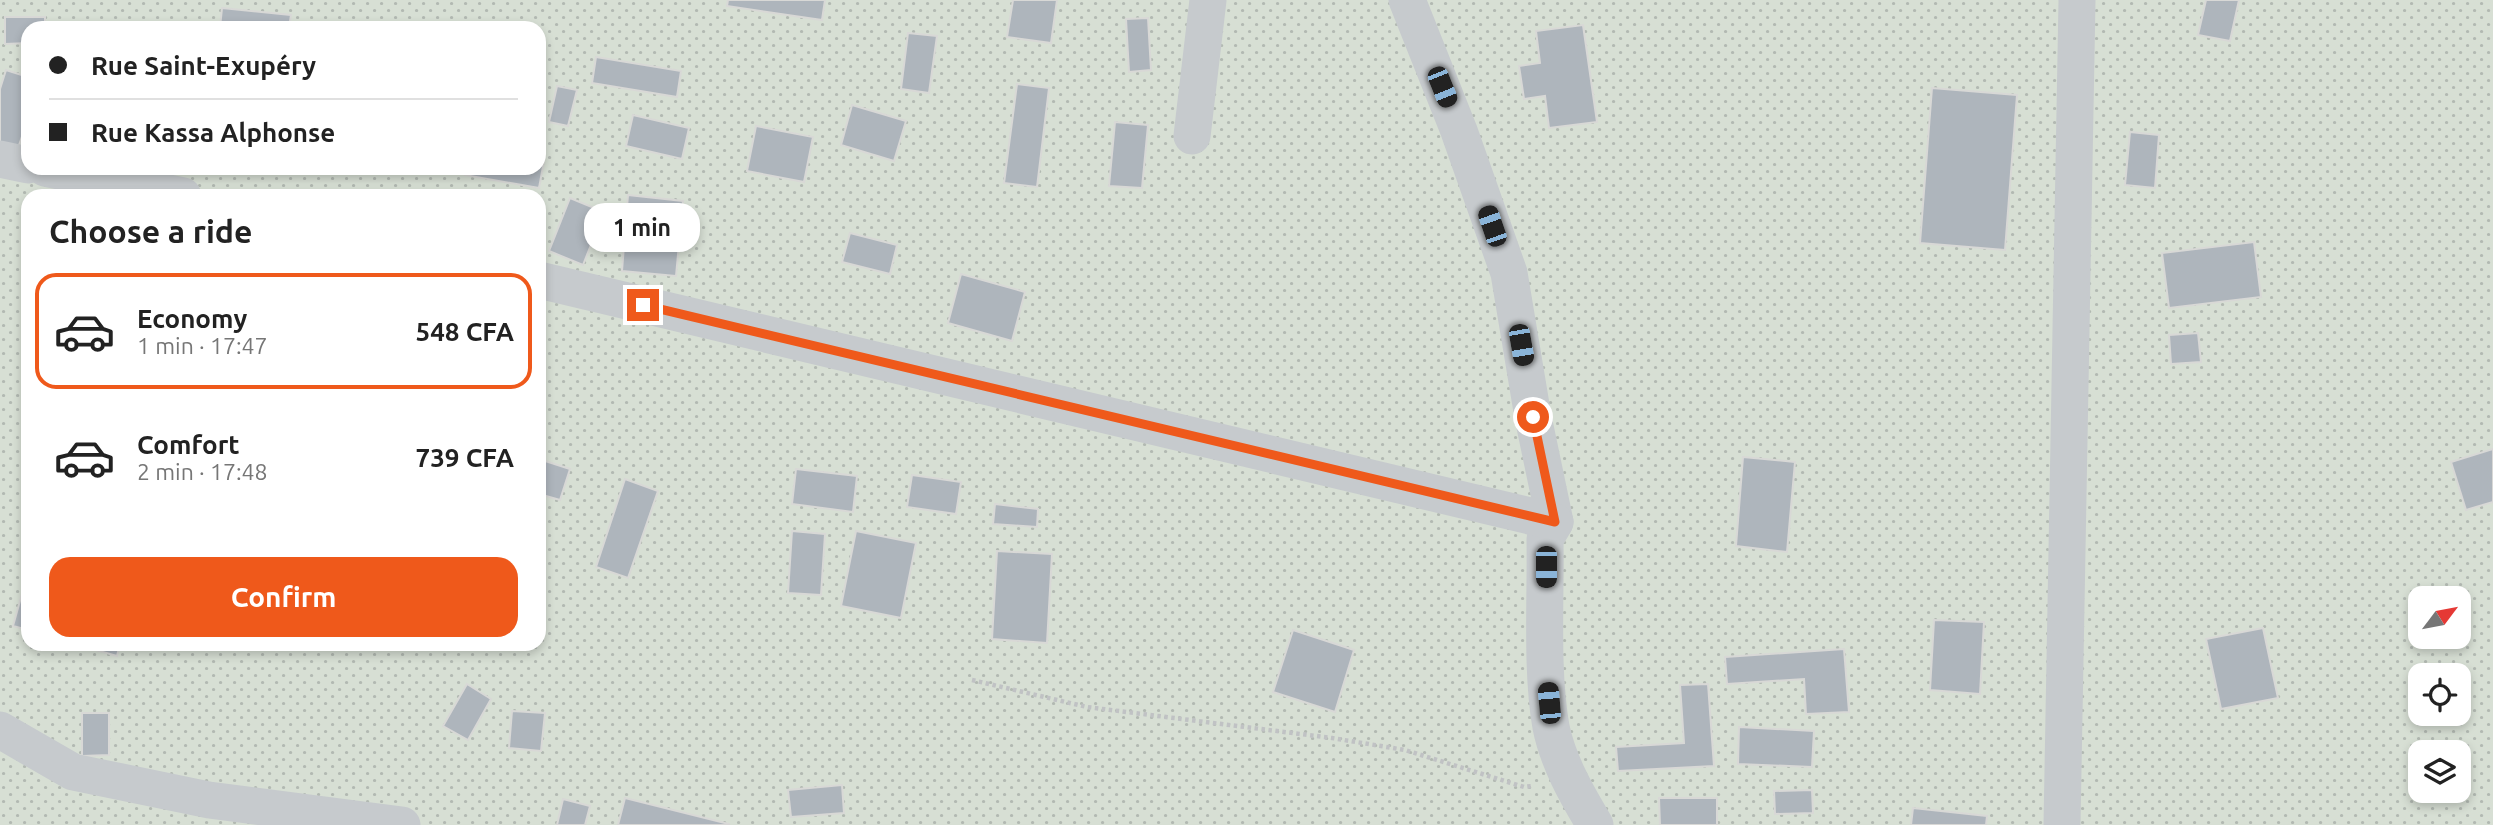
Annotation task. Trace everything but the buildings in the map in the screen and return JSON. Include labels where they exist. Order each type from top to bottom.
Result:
[{"type":"street","points":[[1192,136],[1208,0]]},
{"type":"street","points":[[1407,0],[1459,131],[1509,273],[1533,417],[1555,522],[1545,539],[1547,677],[1552,728],[1572,785],[1595,825]]},
{"type":"street","points":[[2062,825],[2077,0]]},
{"type":"street","points":[[0,159],[21,164]]},
{"type":"street","points":[[80,175],[148,189]]},
{"type":"street","points":[[546,282],[1555,522]]},
{"type":"street","points":[[0,730],[73,772],[209,800],[402,825]]},
{"type":"path","points":[[972,680],[1087,707],[1332,738],[1405,750],[1524,787],[1572,785]]},
{"type":"shaded area","points":[[0,0],[2493,0],[2493,825],[0,825]]},
{"type":"route","points":[[643,305],[1555,522],[1533,417]]}]
